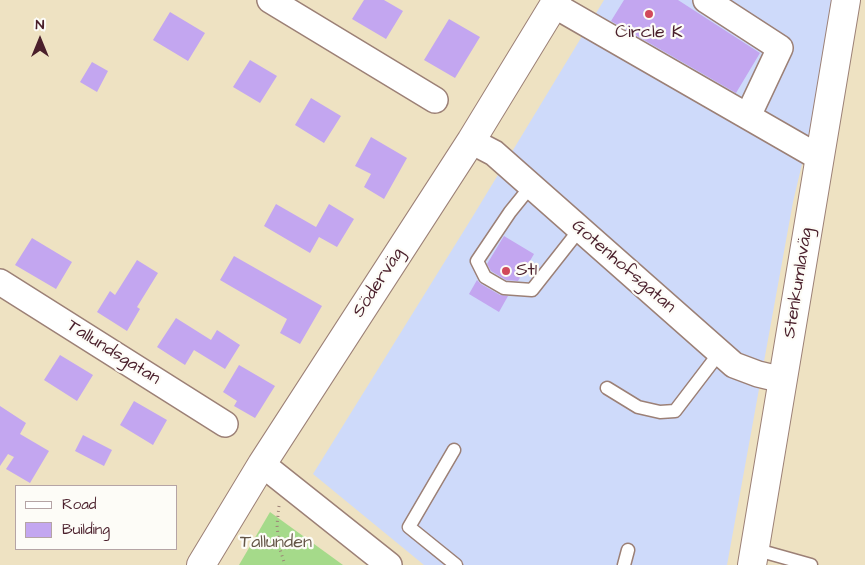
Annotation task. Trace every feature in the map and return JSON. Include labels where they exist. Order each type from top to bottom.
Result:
[{"type":"main road","name":"Stenkumlaväg","points":[[753,557],[846,0]]},
{"type":"main road","name":"Söderväg","points":[[201,565],[271,473],[556,3]]},
{"type":"street","points":[[270,0],[436,100]]},
{"type":"street","points":[[706,0],[780,48],[748,116]]},
{"type":"street","points":[[556,3],[820,158]]},
{"type":"street","name":"Gotenhofsgatan","points":[[471,141],[494,153],[734,365],[758,374],[783,380]]},
{"type":"street","name":"Tallundsgatan","points":[[0,282],[225,424]]},
{"type":"street","points":[[271,473],[389,565]]},
{"type":"lane","points":[[531,186],[510,212],[477,261],[485,277],[504,288],[532,290],[580,229]]},
{"type":"lane","points":[[607,388],[638,407],[660,412],[675,411],[720,352]]},
{"type":"lane","points":[[454,450],[409,526],[456,565]]},
{"type":"lane","points":[[624,565],[628,550]]},
{"type":"lane","points":[[753,557],[811,565]]},
{"type":"path","points":[[271,473],[279,546],[285,565]]},
{"type":"shaded area","points":[[604,0],[841,0],[793,202],[727,565],[424,565],[313,474]]},
{"type":"green space","name":"Tallunden","points":[[270,512],[343,565],[239,565]]},
{"type":"building","points":[[364,0],[384,0],[403,11],[386,39],[352,19]]},
{"type":"building","points":[[624,0],[678,0],[760,53],[736,93],[611,21]]},
{"type":"building","points":[[170,12],[205,33],[188,61],[153,40]]},
{"type":"building","points":[[449,19],[480,37],[455,78],[424,60]]},
{"type":"building","points":[[250,60],[277,76],[260,103],[233,87]]},
{"type":"building","points":[[92,62],[108,71],[97,92],[80,82]]},
{"type":"building","points":[[311,98],[341,116],[324,143],[295,125]]},
{"type":"building","points":[[371,137],[407,158],[384,199],[364,187],[371,174],[355,166]]},
{"type":"building","points":[[276,204],[316,227],[329,204],[354,219],[337,247],[319,237],[310,253],[264,226]]},
{"type":"building","points":[[504,236],[534,254],[518,281],[506,280],[491,271],[487,264]]},
{"type":"building","points":[[32,238],[72,262],[56,289],[15,265]]},
{"type":"building","points":[[234,256],[322,306],[300,344],[280,333],[287,319],[220,280]]},
{"type":"building","points":[[137,260],[158,273],[137,307],[140,309],[127,331],[97,312],[110,291],[115,295]]},
{"type":"building","points":[[477,280],[500,295],[508,296],[499,312],[469,294]]},
{"type":"building","points":[[176,318],[211,340],[217,330],[240,345],[225,369],[194,350],[185,365],[157,347]]},
{"type":"building","points":[[60,355],[93,375],[77,401],[44,380]]},
{"type":"building","points":[[239,365],[275,386],[255,418],[234,406],[237,401],[223,392]]},
{"type":"building","points":[[134,401],[167,420],[153,445],[120,425]]},
{"type":"building","points":[[0,406],[26,423],[20,434],[49,451],[30,483],[6,469],[14,457],[8,454],[0,466]]},
{"type":"building","points":[[83,435],[112,450],[104,466],[75,451]]},
{"type":"place","name":"Circle K","points":[[649,14]]},
{"type":"place","name":"St1","points":[[506,271]]}]
